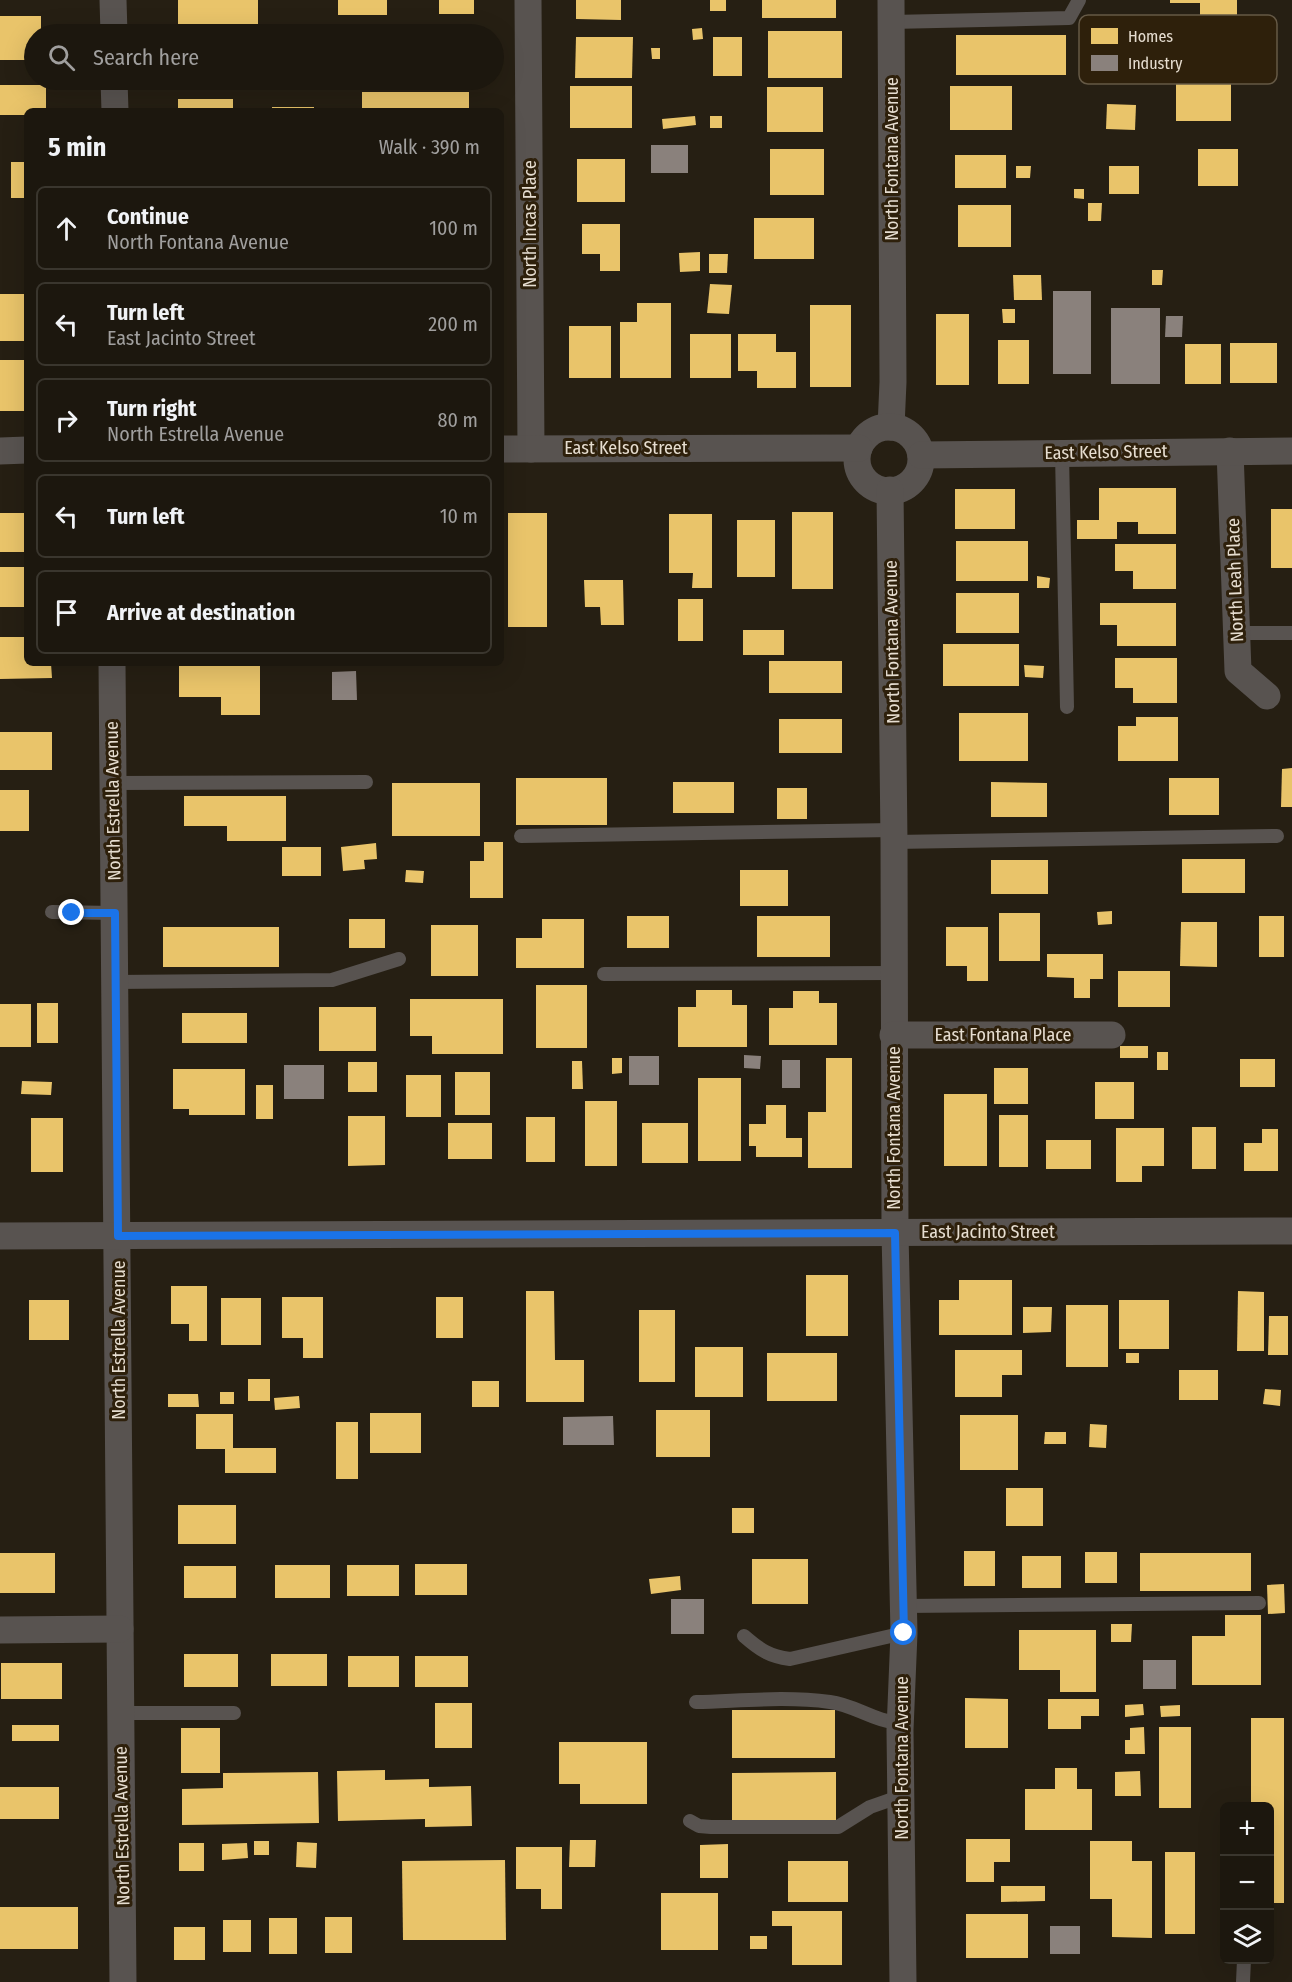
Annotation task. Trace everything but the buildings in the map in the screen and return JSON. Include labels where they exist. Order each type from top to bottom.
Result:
[{"type":"street","points":[[113,0],[114,24]]},
{"type":"street","name":"North Incas Place","points":[[528,0],[531,449]]},
{"type":"street","name":"North Fontana Avenue","points":[[891,11],[893,382],[891,427]]},
{"type":"street","points":[[114,90],[115,108]]},
{"type":"street","points":[[891,427],[910,434],[916,441],[921,455],[919,471],[913,480],[904,487],[890,490],[873,486],[864,479],[859,469],[858,459],[859,448],[865,438],[881,428],[891,427]]},
{"type":"street","name":"East Kelso Street","points":[[504,449],[859,448]]},
{"type":"street","points":[[0,451],[24,450]]},
{"type":"street","name":"North Leah Place","points":[[1230,451],[1238,671],[1267,696]]},
{"type":"street","name":"East Kelso Street","points":[[921,455],[1292,451]]},
{"type":"street","name":"North Fontana Avenue","points":[[890,490],[895,1233],[904,1633],[901,1723],[903,1982]]},
{"type":"street","name":"North Estrella Avenue","points":[[112,666],[123,1982]]},
{"type":"street","name":"East Fontana Place","points":[[893,1035],[1113,1035]]},
{"type":"street","name":"East Jacinto Street","points":[[0,1236],[1292,1231]]},
{"type":"street","points":[[0,1630],[120,1629]]},
{"type":"lane","points":[[891,11],[1069,18],[1079,0]]},
{"type":"lane","points":[[1062,453],[1067,706]]},
{"type":"lane","points":[[1237,633],[1292,633]]},
{"type":"lane","points":[[113,783],[366,782]]},
{"type":"lane","points":[[520,836],[1277,836]]},
{"type":"lane","points":[[52,912],[115,913]]},
{"type":"lane","points":[[115,982],[332,980],[399,959]]},
{"type":"lane","points":[[604,974],[893,973]]},
{"type":"lane","points":[[903,1606],[1259,1603]]},
{"type":"lane","points":[[744,1636],[760,1650],[776,1657],[790,1659],[904,1633]]},
{"type":"lane","points":[[696,1702],[804,1700],[832,1702],[886,1722],[901,1723]]},
{"type":"lane","points":[[121,1713],[234,1713]]},
{"type":"lane","points":[[690,1821],[699,1826],[711,1827],[838,1827],[870,1807],[890,1800],[901,1801]]},
{"type":"lane","points":[[1243,1982],[1244,1964]]},
{"type":"route","points":[[72,913],[115,913],[118,1236],[895,1233],[904,1633]]}]
